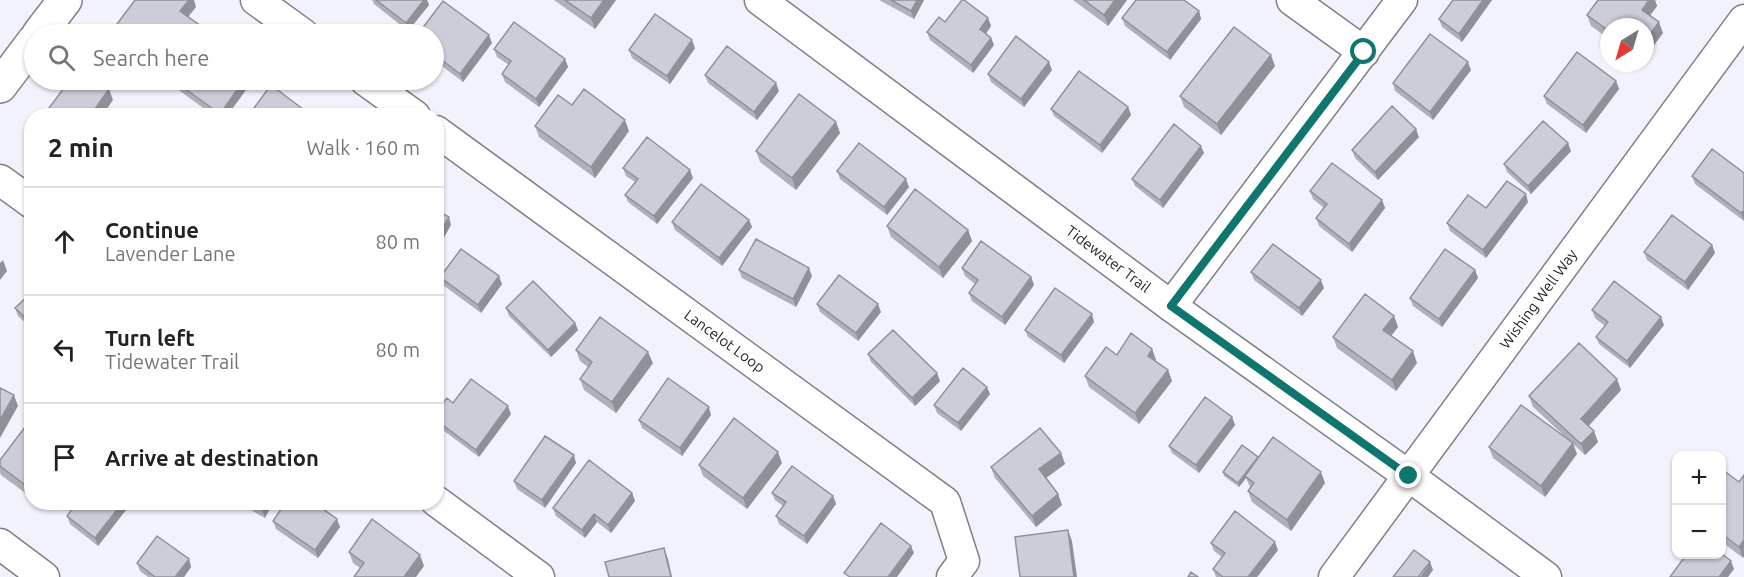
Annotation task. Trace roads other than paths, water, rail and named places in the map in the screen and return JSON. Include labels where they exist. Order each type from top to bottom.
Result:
[{"type":"street","points":[[47,24],[65,0]]},
{"type":"street","points":[[256,0],[289,24]]},
{"type":"street","name":"Tidewater Trail","points":[[760,0],[1171,306],[1546,577]]},
{"type":"street","points":[[1292,0],[1364,52]]},
{"type":"street","points":[[1171,306],[1402,0]]},
{"type":"street","name":"Wishing Well Way","points":[[1334,577],[1744,20]]},
{"type":"street","points":[[0,86],[24,54]]},
{"type":"street","points":[[379,90],[404,108]]},
{"type":"street","name":"Lancelot Loop","points":[[444,137],[945,502],[964,561],[951,577]]},
{"type":"street","points":[[0,180],[24,197]]},
{"type":"street","points":[[444,507],[540,577]]},
{"type":"street","points":[[0,544],[44,577]]}]
